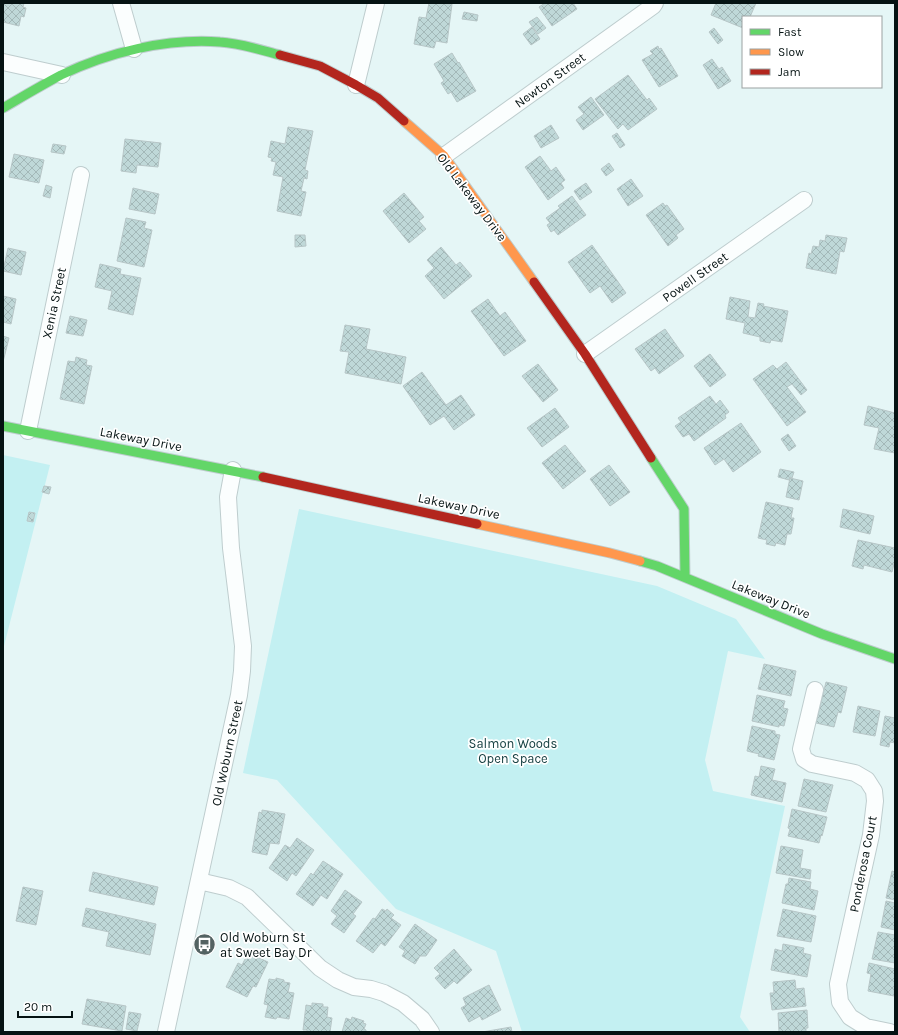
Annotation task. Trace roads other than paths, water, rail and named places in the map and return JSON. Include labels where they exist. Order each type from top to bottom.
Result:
[{"type":"street","points":[[121,3],[134,49]]},
{"type":"street","points":[[356,85],[376,3]]},
{"type":"street","name":"Newton Street","points":[[444,156],[653,6],[655,3]]},
{"type":"street","name":"Old Lakeway Drive","points":[[3,108],[62,75],[97,61],[134,49],[166,43],[221,42],[256,49],[320,66],[378,98],[444,156],[585,354],[684,509],[685,577]]},
{"type":"street","points":[[3,62],[62,75]]},
{"type":"street","name":"Xenia Street","points":[[28,431],[81,175]]},
{"type":"street","name":"Powell Street","points":[[585,354],[804,200]]},
{"type":"street","name":"Lakeway Drive","points":[[3,426],[234,470],[610,553],[657,566],[822,634],[895,659]]},
{"type":"street","name":"Old Woburn Street","points":[[166,1032],[239,695],[242,671],[243,646],[231,548],[228,497],[234,470]]},
{"type":"street","name":"Ponderosa Court","points":[[815,690],[801,749],[804,759],[812,764],[856,773],[867,780],[874,791],[875,801],[871,835],[838,984],[840,1002],[850,1017],[866,1026],[890,1032]]},
{"type":"street","points":[[199,881],[229,888],[247,897],[320,968],[338,980],[354,987],[371,989],[384,993],[403,1003],[422,1019],[431,1032]]},
{"type":"place","name":"Old Woburn St at Sweet Bay Dr","points":[[204,944]]},
{"type":"park label","name":"Salmon Woods Open Space","points":[[513,750]]}]
